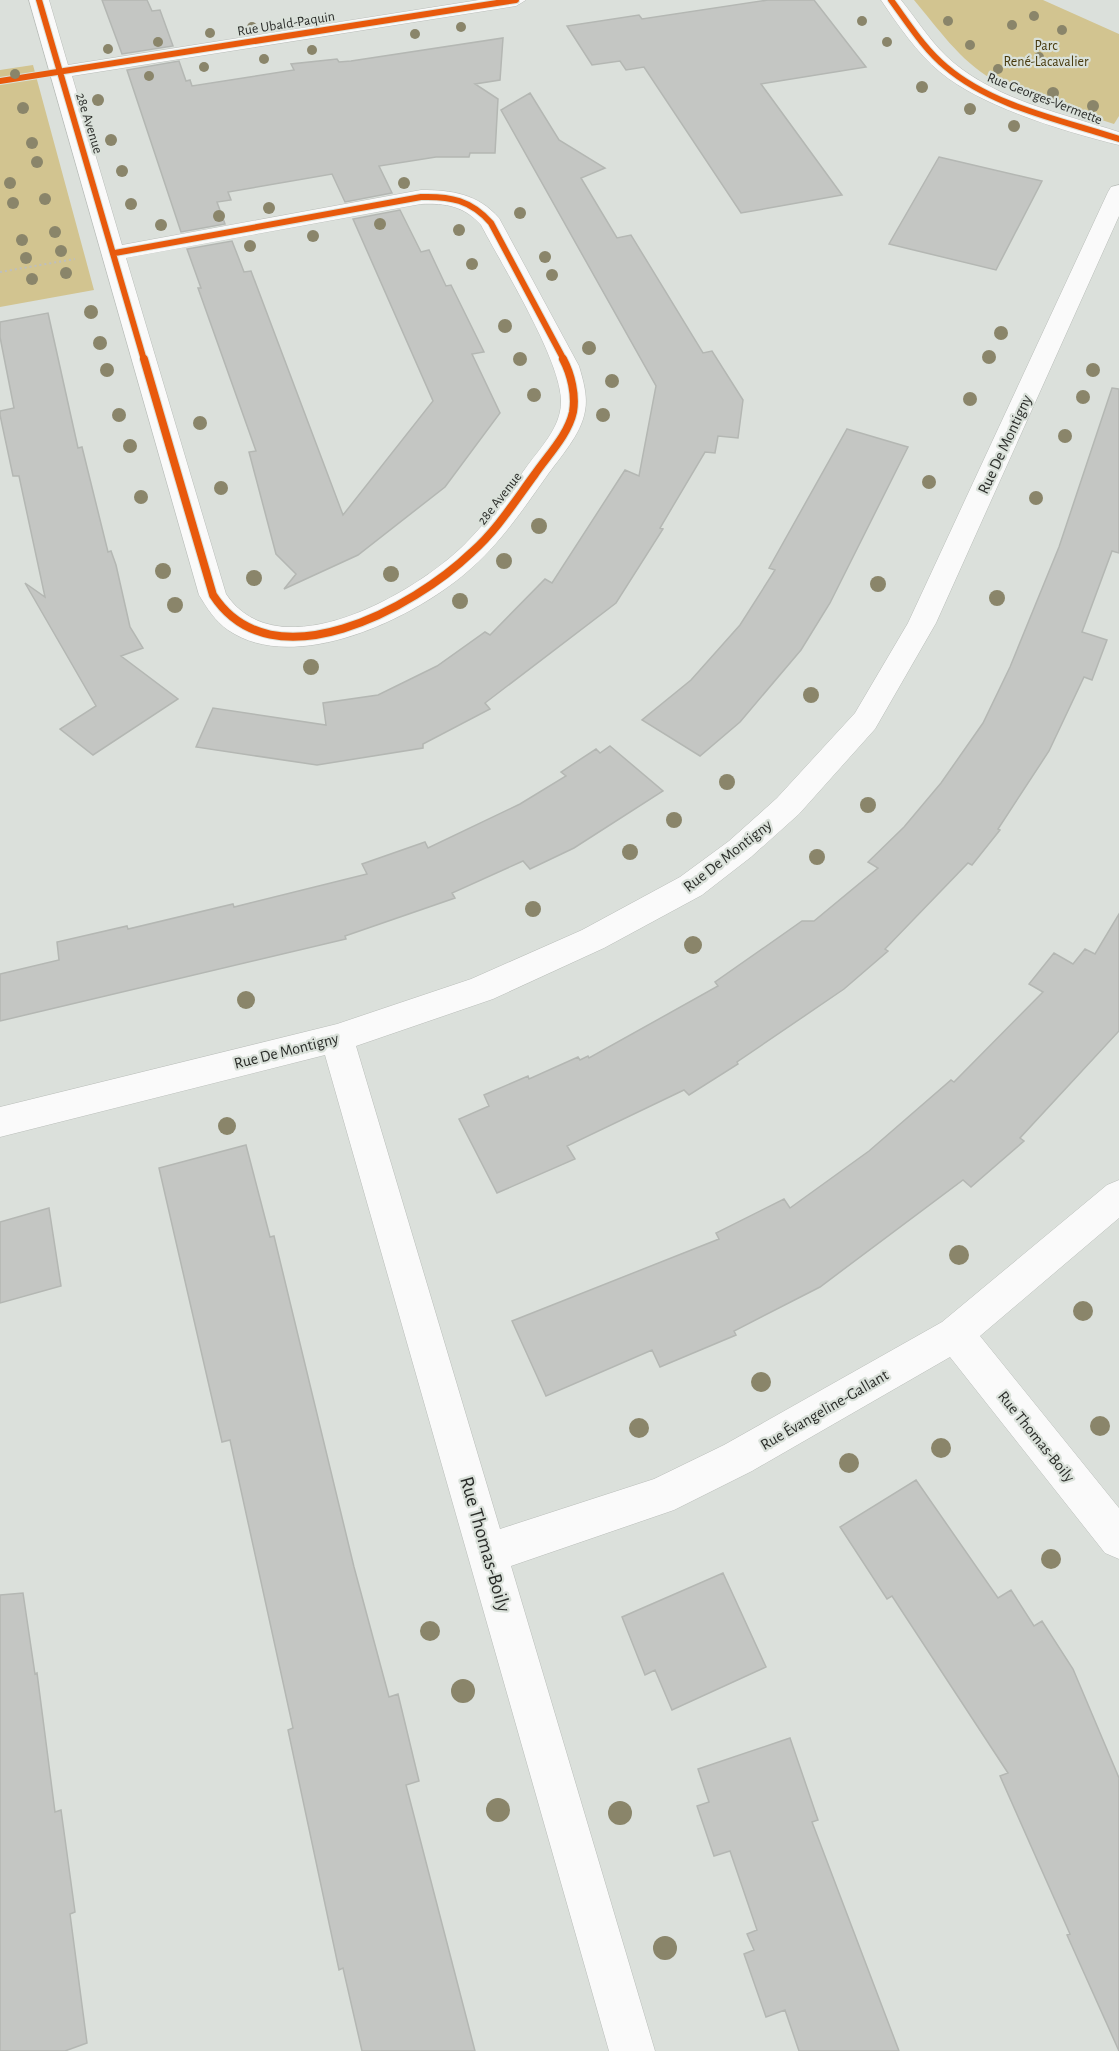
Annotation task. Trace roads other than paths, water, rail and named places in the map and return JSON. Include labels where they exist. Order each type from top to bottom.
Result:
[{"type":"street","name":"28e Avenue","points":[[39,0],[115,253],[213,595],[224,612],[240,626],[271,636],[311,636],[346,629],[385,612],[434,582],[472,552],[504,517],[561,438],[573,414],[574,391],[567,366],[491,223],[481,210],[466,200],[447,196],[422,197],[115,253]]},
{"type":"street","points":[[368,0],[379,22]]},
{"type":"street","name":"Rue Ubald-Paquin","points":[[61,72],[516,0]]},
{"type":"street","name":"Rue Georges-Vermette","points":[[891,0],[932,53],[948,69],[968,82],[998,96],[1119,139]]},
{"type":"street","name":"Rue De Montigny","points":[[0,1122],[337,1038],[482,989],[593,939],[691,886],[740,849],[788,806],[865,721],[922,623],[1119,192]]},
{"type":"street","name":"Rue Thomas-Boily","points":[[337,1038],[489,1553],[632,2051]]},
{"type":"street","name":"Rue Évangeline-Gallant","points":[[489,1553],[565,1530],[670,1491],[738,1458],[955,1334],[1119,1196]]},
{"type":"street","name":"Rue Thomas-Boily","points":[[955,1334],[1119,1539]]},
{"type":"park label","name":"Parc René-Lacavalier","points":[[1046,54]]}]
